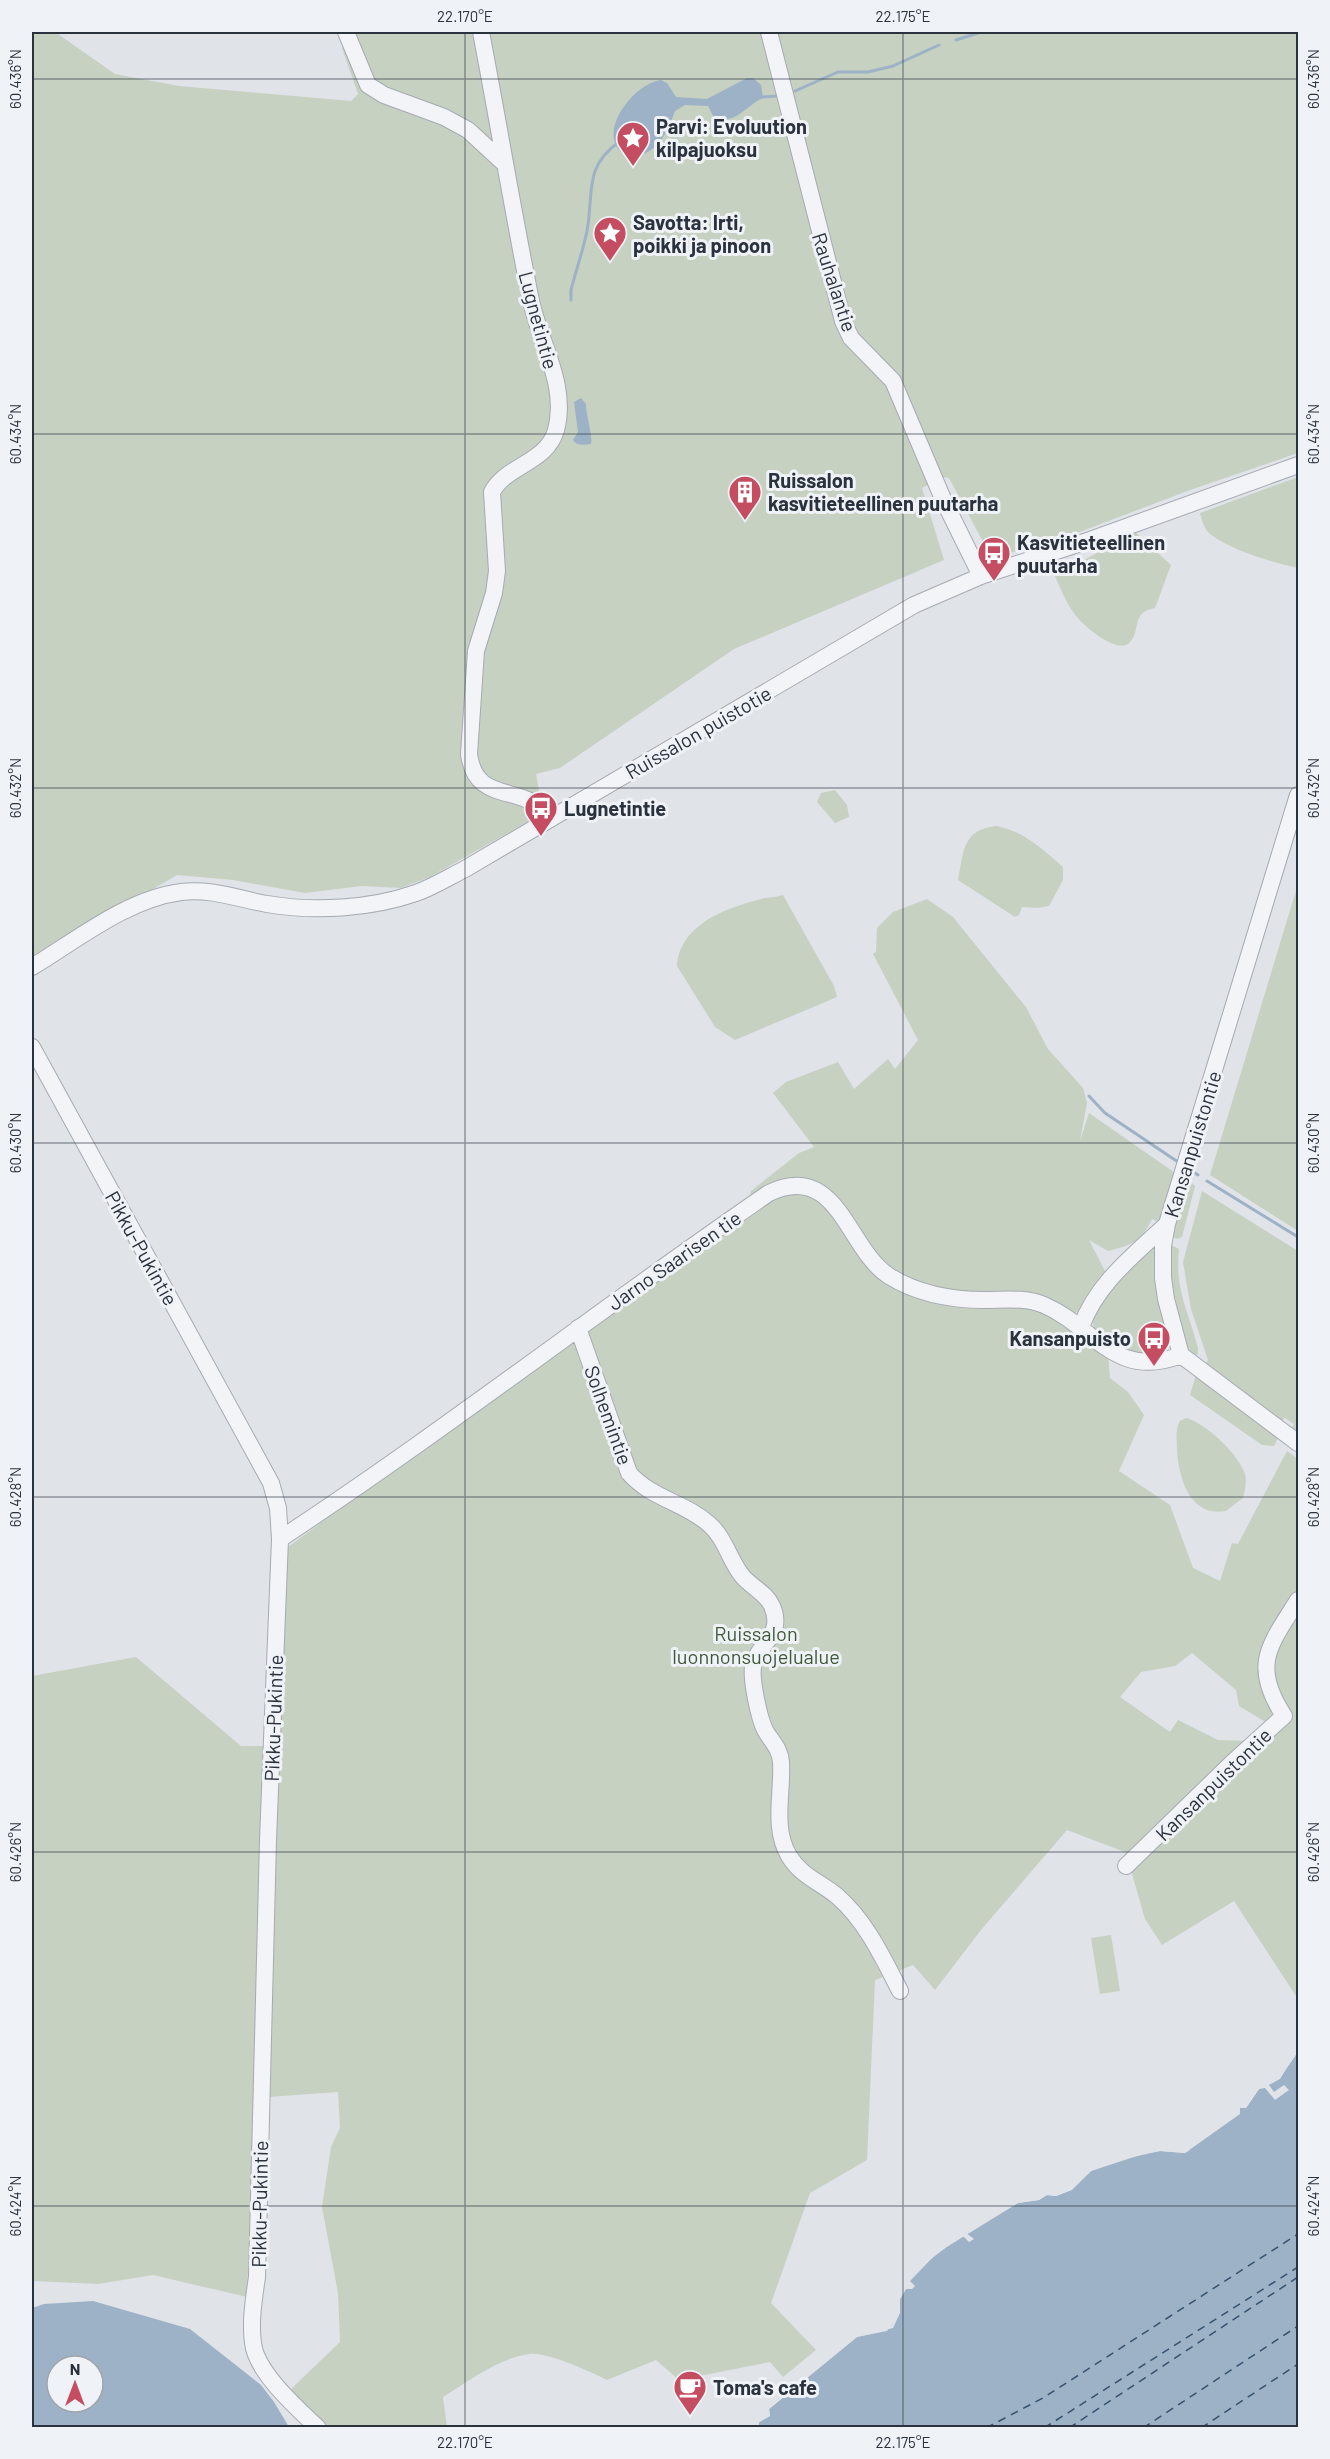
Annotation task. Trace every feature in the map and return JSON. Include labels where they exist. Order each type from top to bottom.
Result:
[{"type":"street","points":[[346,32],[368,85],[384,95],[444,117],[468,130],[506,164]]},
{"type":"street","name":"Lugnetintie","points":[[481,32],[532,304],[554,373],[558,419],[555,431],[539,455],[502,480],[492,492],[497,572],[494,592],[476,651],[469,754],[471,766],[484,785],[532,800],[551,818]]},
{"type":"street","name":"Rauhalantie","points":[[769,32],[843,321],[851,338],[893,381],[943,499],[981,576]]},
{"type":"street","name":"Ruissalon puistotie","points":[[32,967],[132,907],[181,892],[212,891],[266,903],[315,907],[366,904],[415,893],[465,869],[914,605],[981,576],[1090,540],[1299,465]]},
{"type":"street","name":"Kansanpuistontie","points":[[1180,1354],[1163,1278],[1163,1246],[1167,1224],[1299,795]]},
{"type":"street","name":"Pikku-Pukintie","points":[[32,1047],[271,1483],[278,1508],[280,1539],[268,1830],[257,2277],[253,2303],[253,2343],[268,2374],[318,2427]]},
{"type":"street","name":"Jarno Saarisen tie","points":[[280,1539],[495,1390],[648,1276],[769,1193],[784,1186],[811,1190],[829,1198],[854,1232],[866,1257],[887,1275],[909,1287],[963,1300],[1029,1300],[1043,1305],[1081,1327],[1107,1351],[1123,1357],[1142,1361],[1169,1359],[1180,1354]]},
{"type":"street","points":[[1081,1327],[1092,1300],[1106,1282],[1167,1224]]},
{"type":"street","name":"Solhemintie","points":[[578,1328],[629,1473],[645,1490],[692,1512],[708,1523],[727,1544],[743,1577],[771,1604],[775,1629],[753,1668],[761,1718],[765,1729],[777,1746],[781,1761],[781,1836],[788,1856],[806,1877],[836,1895],[855,1914],[900,1991]]},
{"type":"street","points":[[1180,1354],[1299,1443]]},
{"type":"street","name":"Kansanpuistontie","points":[[1126,1866],[1284,1716],[1269,1690],[1265,1663],[1271,1646],[1299,1600]]},
{"type":"green space","points":[[32,32],[55,32],[115,74],[179,86],[351,101],[358,94],[342,48],[354,32],[1298,32],[1298,453],[1190,490],[1056,541],[1029,546],[1005,555],[989,553],[949,478],[943,477],[922,488],[944,560],[734,649],[560,768],[536,774],[543,813],[430,877],[401,888],[362,886],[305,893],[233,880],[177,875],[32,960]]},
{"type":"green space","points":[[1298,477],[1298,568],[1240,550],[1219,540],[1205,527],[1200,513]]},
{"type":"green space","points":[[1135,532],[1171,565],[1155,608],[1142,613],[1129,643],[1117,645],[1094,633],[1077,617],[1055,576]]},
{"type":"green space","points":[[835,790],[847,805],[849,817],[835,823],[817,802],[821,793]]},
{"type":"green space","points":[[996,826],[1024,836],[1063,867],[1063,880],[1049,906],[1022,907],[1019,915],[1015,917],[958,880],[966,844],[977,832]]},
{"type":"green space","points":[[1298,884],[1298,1231],[1210,1175]]},
{"type":"green space","points":[[783,895],[834,986],[837,997],[735,1040],[715,1027],[677,966],[680,951],[687,938],[709,919],[736,906]]},
{"type":"green space","name":"Ruissalon luonnonsuojelualue","points":[[927,899],[953,917],[1026,1007],[1048,1049],[1083,1088],[1087,1103],[1080,1141],[1089,1113],[1178,1175],[1167,1212],[1158,1222],[1152,1219],[1140,1238],[1123,1247],[1108,1251],[1089,1240],[1107,1275],[1080,1311],[1073,1314],[1108,1354],[1110,1378],[1128,1392],[1144,1415],[1119,1471],[1170,1505],[1193,1568],[1220,1581],[1232,1543],[1238,1544],[1287,1451],[1298,1459],[1298,1999],[1234,1901],[1162,1945],[1145,1919],[1128,1860],[1130,1854],[1067,1830],[981,1930],[935,1990],[913,1965],[875,1980],[867,2160],[810,2193],[771,2303],[816,2350],[783,2377],[770,2362],[679,2380],[656,2360],[607,2380],[557,2359],[529,2354],[495,2365],[443,2397],[447,2427],[329,2427],[308,2413],[291,2389],[340,2342],[338,2293],[322,2207],[331,2147],[340,2128],[338,2092],[268,2097],[282,1563],[288,1547],[754,1203],[750,1196],[751,1191],[799,1153],[814,1147],[773,1093],[786,1082],[838,1062],[854,1089],[888,1059],[895,1069],[918,1040],[873,954],[876,952],[877,928],[893,912]],"holes":[[[1192,1653],[1236,1690],[1239,1706],[1269,1724],[1251,1741],[1218,1740],[1178,1720],[1170,1732],[1120,1697],[1141,1672],[1175,1666]]]},
{"type":"green space","points":[[1187,1178],[1195,1186],[1182,1237],[1177,1239],[1171,1236]]},
{"type":"green space","points":[[1202,1191],[1298,1251],[1298,1439],[1289,1432],[1294,1424],[1285,1418],[1280,1422],[1206,1363],[1208,1360],[1191,1309],[1183,1262]]},
{"type":"green space","points":[[1155,1242],[1169,1341],[1162,1353],[1136,1357],[1095,1332],[1092,1319],[1097,1305]]},
{"type":"green space","points":[[1169,1244],[1179,1249],[1179,1277],[1183,1300],[1198,1348],[1198,1354],[1192,1358],[1173,1315]]},
{"type":"green space","points":[[1196,1375],[1278,1438],[1274,1446],[1262,1445],[1190,1395]]},
{"type":"green space","points":[[1186,1418],[1212,1433],[1229,1449],[1242,1466],[1246,1483],[1243,1498],[1226,1511],[1203,1508],[1195,1502],[1183,1483],[1178,1460],[1177,1427],[1180,1421]]},
{"type":"green space","points":[[136,1657],[241,1746],[268,1746],[247,2297],[153,2275],[98,2284],[32,2281],[32,1676]]},
{"type":"green space","points":[[1111,1935],[1120,1991],[1100,1994],[1091,1938]]},
{"type":"water","points":[[747,78],[753,78],[761,85],[763,98],[740,114],[721,119],[713,116],[708,106],[685,105],[675,111],[663,137],[651,150],[638,156],[632,156],[620,151],[616,145],[615,125],[619,115],[633,95],[652,82],[661,80],[667,83],[676,97],[707,99]]},
{"type":"water","points":[[581,398],[586,404],[591,444],[583,445],[573,440],[578,432],[574,402]]},
{"type":"water","points":[[1298,2052],[1298,2427],[749,2428],[770,2416],[769,2409],[857,2337],[887,2331],[900,2313],[900,2299],[906,2289],[912,2289],[910,2281],[937,2253],[1018,2203],[1039,2200],[1047,2195],[1056,2196],[1071,2190],[1091,2171],[1124,2159],[1160,2151],[1185,2153],[1240,2114],[1240,2108],[1246,2108],[1259,2089],[1280,2078]]},
{"type":"water","points":[[93,2301],[190,2329],[261,2385],[289,2427],[32,2428],[32,2308],[44,2304]]},
{"type":"pier","points":[[1298,2049],[1280,2079],[1269,2085],[1274,2092],[1284,2085],[1289,2090],[1275,2100],[1265,2088],[1259,2089],[1246,2108],[1240,2108],[1257,2087],[1278,2076]]},
{"type":"pier","points":[[1160,2148],[1190,2150],[1185,2153],[1160,2151],[1143,2154],[1091,2171],[1072,2190],[1056,2196],[1047,2195],[1039,2200],[1018,2203],[966,2233],[974,2239],[969,2242],[962,2235],[922,2266],[910,2281],[915,2286],[912,2289],[906,2289],[900,2299],[900,2313],[893,2328],[857,2337],[769,2409],[770,2416],[759,2422],[759,2427],[746,2428],[767,2414],[767,2407],[855,2335],[891,2326],[897,2312],[896,2303],[905,2286],[911,2286],[908,2279],[920,2264],[960,2233],[1017,2200],[1069,2189],[1090,2168],[1123,2156]]},
{"type":"waterway","points":[[956,40],[981,32]]},
{"type":"waterway","points":[[795,91],[838,72],[868,72],[893,66],[939,45]]},
{"type":"waterway","points":[[761,97],[778,96]]},
{"type":"waterway","points":[[571,300],[571,290],[587,231],[595,172],[600,161],[619,142]]},
{"type":"waterway","points":[[1089,1096],[1105,1113],[1178,1162]]},
{"type":"waterway","points":[[1189,1169],[1198,1175]]},
{"type":"waterway","points":[[1207,1181],[1298,1237]]},
{"type":"ferry route","points":[[986,2428],[1043,2398],[1298,2234]]},
{"type":"ferry route","points":[[1044,2428],[1298,2267]]},
{"type":"ferry route","points":[[1069,2428],[1298,2277]]},
{"type":"ferry route","points":[[1143,2428],[1298,2326]]},
{"type":"ferry route","points":[[1201,2428],[1298,2364]]},
{"type":"place","name":"Parvi: Evoluution kilpajuoksu","points":[[633,167]]},
{"type":"place","name":"Savotta: Irti, poikki ja pinoon","points":[[610,262]]},
{"type":"place","name":"Ruissalon kasvitieteellinen puutarha","points":[[745,521]]},
{"type":"place","name":"Kasvitieteellinen puutarha","points":[[994,582]]},
{"type":"place","name":"Lugnetintie","points":[[541,837]]},
{"type":"place","name":"Kansanpuisto","points":[[1154,1367]]},
{"type":"place","name":"Toma's cafe","points":[[690,2416]]}]
